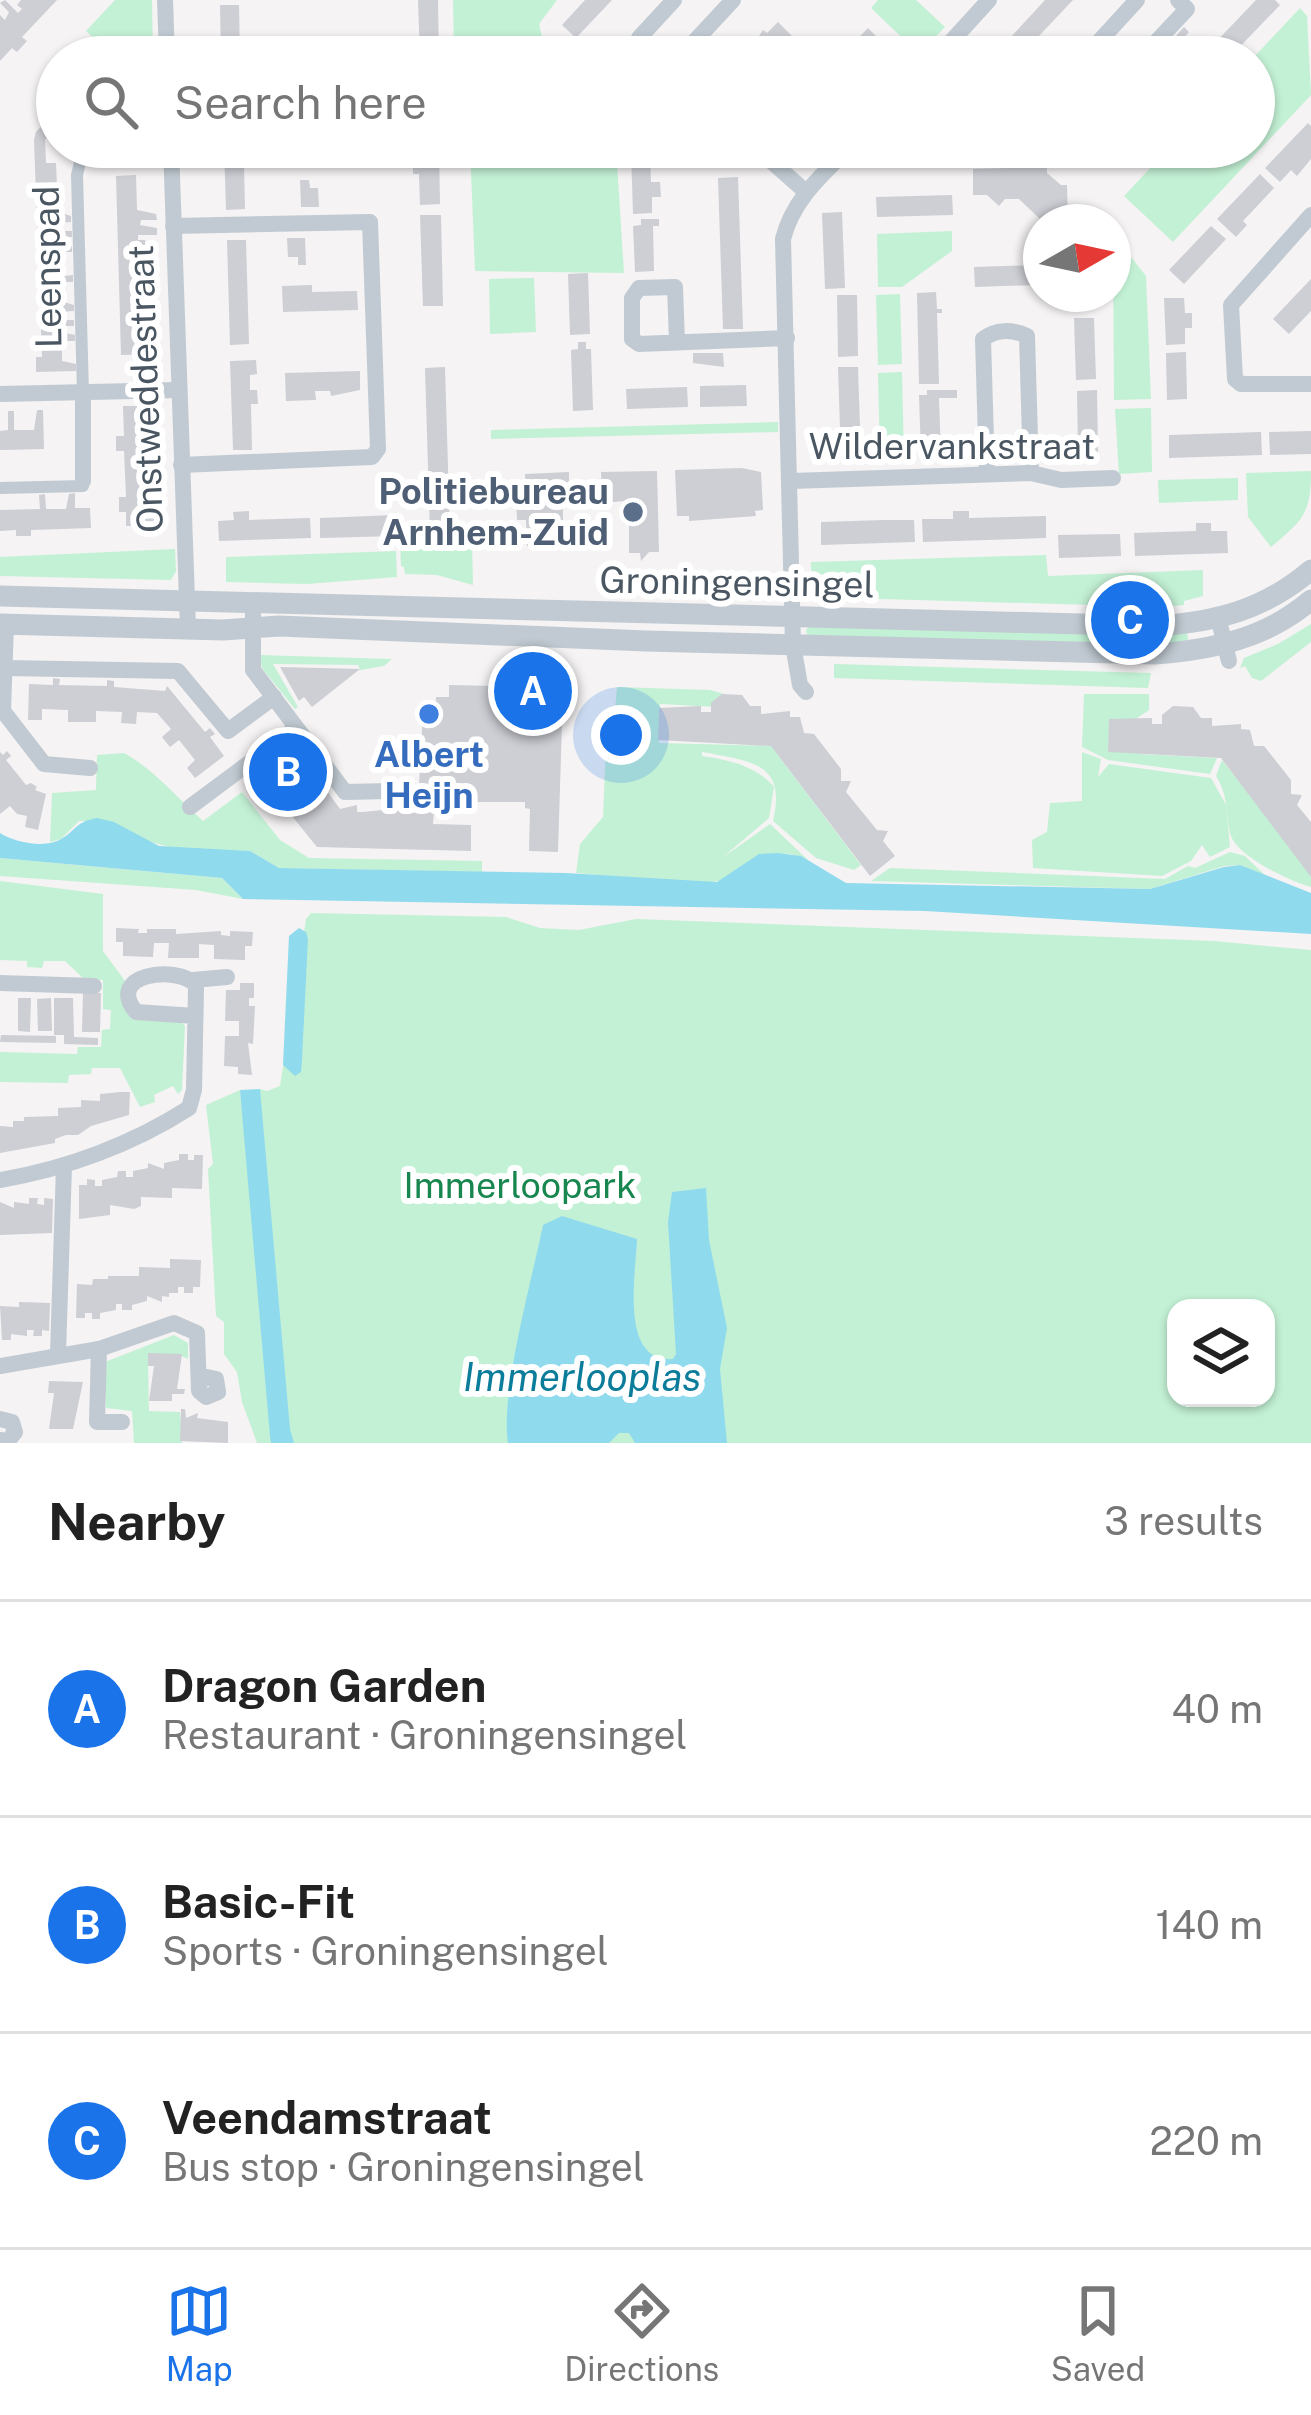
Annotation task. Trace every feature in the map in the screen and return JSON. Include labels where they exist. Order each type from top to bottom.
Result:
[{"type":"street","points":[[165,0],[166,36]]},
{"type":"street","points":[[640,36],[674,0]]},
{"type":"street","points":[[700,36],[733,0]]},
{"type":"street","points":[[956,36],[989,0]]},
{"type":"street","points":[[1104,36],[1137,0]]},
{"type":"street","points":[[1162,36],[1187,9],[1178,0]]},
{"type":"street","name":"Leenspad","points":[[79,168],[83,393]]},
{"type":"street","name":"Onstweddestraat","points":[[171,168],[188,628]]},
{"type":"street","points":[[779,168],[806,192]]},
{"type":"street","points":[[793,645],[783,239],[788,219],[829,168]]},
{"type":"street","points":[[1311,215],[1231,305],[1235,379],[1241,384],[1311,384]]},
{"type":"street","points":[[173,226],[370,222],[376,379],[378,449],[372,457],[181,465]]},
{"type":"street","points":[[987,475],[983,339],[992,332],[1017,331],[1027,336],[1031,473]]},
{"type":"street","points":[[677,341],[787,338]]},
{"type":"street","points":[[1,392],[178,390]]},
{"type":"street","points":[[0,488],[83,483],[83,393]]},
{"type":"street","name":"Wildervankstraat","points":[[791,481],[1031,473],[1061,481],[1114,478]]},
{"type":"street","name":"Groningensingel","points":[[0,596],[1156,626],[1219,621],[1259,606],[1311,570]]},
{"type":"street","name":"Groningensingel","points":[[90,768],[44,764],[3,711],[3,624],[1227,653],[1311,600]]},
{"type":"street","points":[[253,602],[253,670],[345,792],[388,791]]},
{"type":"street","points":[[1219,621],[1227,653]]},
{"type":"street","name":"Groningensingel","points":[[793,645],[800,685],[806,692]]},
{"type":"street","points":[[4,668],[178,671],[228,731],[274,697]]},
{"type":"street","points":[[190,807],[296,728]]},
{"type":"street","points":[[195,1016],[140,1013],[127,998],[131,984],[140,976],[227,977]]},
{"type":"street","points":[[0,1180],[64,1166],[189,1108],[194,1090],[193,980]]},
{"type":"street","points":[[0,983],[94,986]]},
{"type":"street","points":[[58,1354],[64,1166]]},
{"type":"street","points":[[0,1366],[99,1349],[174,1323],[197,1333],[199,1390],[206,1397],[223,1394]]},
{"type":"street","points":[[99,1349],[97,1421],[122,1422]]},
{"type":"street","points":[[0,1420],[15,1426],[11,1441]]},
{"type":"green space","points":[[115,0],[152,0],[153,36],[91,36],[86,31]]},
{"type":"green space","points":[[453,0],[557,0],[539,24],[542,36],[454,36]]},
{"type":"green space","points":[[878,0],[916,0],[945,27],[936,36],[900,36],[871,8]]},
{"type":"green space","points":[[1300,8],[1307,16],[1311,95],[1275,133],[1275,36]]},
{"type":"green space","points":[[471,168],[617,168],[624,273],[475,271]]},
{"type":"green space","points":[[1150,168],[1242,168],[1173,242],[1124,196]]},
{"type":"green space","points":[[952,231],[952,251],[902,287],[878,287],[877,234]]},
{"type":"green space","points":[[1131,257],[1146,276],[1151,399],[1114,400],[1113,312],[1131,312]]},
{"type":"green space","points":[[534,278],[536,332],[490,334],[489,279]]},
{"type":"green space","points":[[900,294],[902,364],[878,365],[876,295]]},
{"type":"green space","points":[[902,372],[904,457],[880,458],[878,373]]},
{"type":"green space","points":[[1151,408],[1152,472],[1119,474],[1115,409]]},
{"type":"green space","points":[[778,422],[778,432],[491,439],[491,430]]},
{"type":"green space","points":[[1311,471],[1303,515],[1271,547],[1248,517],[1246,473]]},
{"type":"green space","points":[[1238,478],[1238,500],[1159,503],[1158,480]]},
{"type":"green space","points":[[472,540],[473,585],[437,575],[405,574],[401,566],[400,541]]},
{"type":"green space","points":[[175,549],[176,571],[171,580],[0,576],[0,557]]},
{"type":"green space","points":[[396,551],[397,577],[307,584],[226,582],[226,557]]},
{"type":"green space","points":[[1046,555],[1048,576],[1203,570],[1203,596],[1184,601],[1184,605],[1162,607],[812,597],[811,562]]},
{"type":"green space","points":[[812,624],[1187,631],[1189,648],[807,635]]},
{"type":"green space","points":[[1311,624],[1311,642],[1261,681],[1252,678],[1245,666],[1240,668],[1244,658]]},
{"type":"green space","points":[[260,655],[392,659],[384,666],[360,670],[358,665],[273,664],[295,709],[262,668]]},
{"type":"green space","points":[[834,664],[1151,673],[1148,688],[834,678]]},
{"type":"green space","points":[[617,687],[724,694],[736,708],[660,704],[659,743],[771,746],[861,865],[854,870],[816,858],[773,821],[775,787],[761,768],[702,752],[702,756],[751,769],[774,787],[769,818],[722,858],[770,824],[809,861],[774,855],[710,882],[576,873],[580,844],[603,817],[606,744],[614,722]]},
{"type":"green space","points":[[1084,694],[1149,694],[1149,710],[1134,720],[1139,754],[1217,758],[1210,774],[1108,760],[1082,747]]},
{"type":"green space","points":[[1082,752],[1101,759],[1098,777],[1109,764],[1211,778],[1226,805],[1230,847],[1210,857],[1202,845],[1191,861],[1162,876],[1033,868],[1032,840],[1047,832],[1050,803],[1082,801]]},
{"type":"green space","points":[[124,753],[203,821],[242,792],[280,840],[309,858],[482,861],[482,872],[279,868],[250,851],[177,849],[139,839],[114,822],[79,821],[61,839],[50,842],[52,793],[96,790],[97,755]]},
{"type":"green space","points":[[1222,760],[1302,862],[1311,887],[1264,866],[1234,842],[1216,776]]},
{"type":"green space","points":[[1230,852],[1245,856],[1268,878],[1240,865],[1150,889],[871,881],[890,868],[1165,879]]},
{"type":"green space","points":[[0,858],[222,878],[243,899],[196,890],[0,876]]},
{"type":"green space","points":[[0,881],[103,894],[103,951],[125,981],[132,1019],[180,1021],[185,1026],[178,1094],[173,1086],[154,1095],[155,1102],[140,1107],[120,1068],[92,1068],[91,1074],[69,1075],[68,1083],[0,1082],[0,1052],[77,1054],[78,1047],[101,1047],[102,1030],[110,1029],[111,1010],[103,1009],[103,980],[84,979],[65,961],[44,961],[42,968],[27,967],[27,961],[0,960]]},
{"type":"green space","name":"Immerloopark","points":[[311,913],[506,917],[540,928],[579,930],[636,919],[1214,941],[1311,950],[1311,1443],[257,1443],[237,1372],[224,1354],[224,1322],[216,1316],[208,1169],[213,1164],[206,1105],[240,1090],[241,1100],[260,1094],[260,1089],[280,1086],[306,919]]},
{"type":"green space","points":[[174,1335],[188,1343],[188,1359],[177,1354],[148,1363],[149,1411],[180,1412],[182,1443],[134,1443],[132,1411],[106,1408],[105,1362]]},
{"type":"water","points":[[97,818],[159,846],[250,851],[279,868],[566,873],[717,882],[759,854],[778,853],[801,856],[846,883],[1150,889],[1240,865],[1311,893],[1311,934],[925,911],[243,899],[222,878],[0,858],[0,833],[47,844]]},
{"type":"water","points":[[299,928],[308,939],[301,1072],[295,1076],[283,1065],[289,936]]},
{"type":"water","points":[[260,1089],[294,1443],[271,1443],[270,1436],[240,1090]]},
{"type":"water","name":"Immerlooplas","points":[[706,1188],[709,1240],[727,1328],[720,1369],[727,1443],[635,1443],[629,1433],[619,1433],[609,1443],[508,1443],[513,1366],[543,1225],[562,1216],[637,1239],[634,1314],[638,1332],[644,1347],[656,1356],[673,1359],[668,1222],[672,1192]]},
{"type":"building","points":[[5,0],[18,13],[21,0],[57,0],[22,37],[27,41],[17,52],[12,48],[0,61],[0,15],[5,20],[9,12],[0,3]]},
{"type":"building","points":[[418,0],[438,0],[439,36],[419,36]]},
{"type":"building","points":[[585,0],[612,0],[578,36],[562,25]]},
{"type":"building","points":[[1045,0],[1073,0],[1039,36],[1012,36]]},
{"type":"building","points":[[1256,0],[1275,0],[1280,5],[1250,36],[1222,36]]},
{"type":"building","points":[[220,5],[239,5],[240,36],[221,36]]},
{"type":"building","points":[[778,22],[792,36],[759,36],[763,30],[767,33]]},
{"type":"building","points":[[1308,123],[1311,126],[1311,159],[1297,176],[1291,170],[1280,182],[1265,168],[1275,168],[1275,158]]},
{"type":"building","points":[[36,132],[36,168],[56,168],[58,212],[71,216],[71,222],[58,223],[61,231],[72,231],[72,237],[59,237],[65,246],[72,246],[72,252],[59,252],[59,267],[65,276],[73,275],[73,282],[60,282],[60,301],[74,305],[74,311],[61,312],[61,320],[74,320],[74,326],[61,326],[61,332],[75,335],[75,341],[62,341],[62,361],[76,364],[76,371],[36,372],[36,357],[42,357],[34,140]]},
{"type":"building","points":[[225,168],[244,168],[245,209],[226,210]]},
{"type":"building","points":[[413,168],[439,168],[440,204],[420,205],[419,174],[413,174]]},
{"type":"building","points":[[632,168],[651,168],[651,182],[660,182],[661,197],[652,197],[652,213],[633,214]]},
{"type":"building","points":[[1047,168],[1061,185],[1067,185],[1068,204],[1005,199],[999,206],[987,195],[973,195],[973,169]]},
{"type":"building","points":[[1260,174],[1274,188],[1243,221],[1247,225],[1236,237],[1217,219]]},
{"type":"building","points":[[136,175],[137,210],[156,214],[157,220],[141,220],[140,225],[157,228],[157,235],[138,235],[138,240],[157,243],[157,250],[138,250],[139,270],[158,273],[158,280],[139,280],[139,285],[159,288],[159,294],[139,295],[139,299],[159,303],[159,309],[140,310],[140,325],[146,324],[146,333],[160,333],[160,339],[147,339],[147,348],[160,347],[160,354],[121,355],[116,176]]},
{"type":"building","points":[[738,177],[743,329],[723,329],[718,178]]},
{"type":"building","points":[[300,180],[309,180],[310,188],[318,188],[319,207],[301,207]]},
{"type":"building","points":[[952,195],[953,215],[877,217],[876,197]]},
{"type":"building","points":[[842,212],[845,288],[825,289],[822,213]]},
{"type":"building","points":[[420,215],[441,215],[443,306],[423,306]]},
{"type":"building","points":[[641,219],[659,219],[659,226],[653,226],[654,271],[635,272],[633,226],[641,225]]},
{"type":"building","points":[[1211,226],[1226,239],[1184,284],[1169,270]]},
{"type":"building","points":[[287,238],[305,238],[306,265],[298,265],[298,257],[288,257]]},
{"type":"building","points":[[227,240],[246,240],[249,344],[230,345]]},
{"type":"building","points":[[1023,265],[1023,285],[975,287],[974,267]]},
{"type":"building","points":[[588,273],[590,334],[570,335],[568,274]]},
{"type":"building","points":[[1311,279],[1311,311],[1289,334],[1273,319]]},
{"type":"building","points":[[312,285],[312,292],[357,291],[358,310],[283,312],[282,286]]},
{"type":"building","points":[[936,292],[937,309],[942,309],[937,313],[939,384],[919,384],[917,293]]},
{"type":"building","points":[[837,295],[857,295],[858,356],[838,357]]},
{"type":"building","points":[[1164,298],[1184,298],[1185,313],[1192,313],[1185,344],[1166,345]]},
{"type":"building","points":[[1074,318],[1094,318],[1096,379],[1076,380]]},
{"type":"building","points":[[578,342],[586,342],[586,349],[591,349],[593,410],[573,411],[571,350],[578,349]]},
{"type":"building","points":[[1186,352],[1187,399],[1167,400],[1166,353]]},
{"type":"building","points":[[693,353],[723,353],[724,367],[693,363]]},
{"type":"building","points":[[256,360],[257,374],[250,375],[250,390],[257,390],[258,404],[251,404],[252,450],[233,450],[230,361]]},
{"type":"building","points":[[445,367],[450,534],[430,534],[425,368]]},
{"type":"building","points":[[838,367],[858,367],[861,458],[841,459]]},
{"type":"building","points":[[360,371],[360,390],[331,396],[330,391],[315,391],[316,400],[286,401],[285,373]]},
{"type":"building","points":[[746,385],[747,406],[700,407],[700,386]]},
{"type":"building","points":[[687,387],[688,407],[627,409],[626,389]]},
{"type":"building","points":[[927,390],[957,390],[957,398],[939,398],[941,456],[921,456],[919,395],[927,395]]},
{"type":"building","points":[[1097,390],[1098,452],[1078,452],[1077,391]]},
{"type":"building","points":[[123,406],[142,406],[143,436],[149,436],[149,445],[163,445],[163,451],[144,451],[144,481],[145,516],[165,519],[165,525],[126,526],[126,512],[119,512],[119,497],[126,497],[124,451],[116,451],[116,436],[124,436]]},
{"type":"building","points":[[37,410],[43,410],[44,449],[0,450],[0,431],[8,430],[8,411],[14,411],[14,430],[34,430]]},
{"type":"building","points":[[1311,431],[1311,454],[1270,455],[1269,432]]},
{"type":"building","points":[[1261,432],[1262,455],[1169,458],[1169,435]]},
{"type":"building","points":[[675,470],[761,472],[763,510],[755,511],[756,516],[689,521],[689,516],[677,516]]},
{"type":"building","points":[[657,471],[659,552],[649,552],[641,561],[640,553],[629,553],[629,505],[625,501],[602,503],[601,472]]},
{"type":"building","points":[[569,472],[563,522],[570,522],[571,545],[527,546],[526,520],[517,520],[516,500],[526,500],[525,474]]},
{"type":"building","points":[[75,493],[75,508],[90,508],[91,528],[31,530],[31,536],[0,531],[0,510],[40,509],[39,495],[45,494],[46,509],[66,509],[69,494]]},
{"type":"building","points":[[249,511],[249,520],[310,518],[311,538],[219,541],[218,521],[234,520],[233,512]]},
{"type":"building","points":[[953,511],[969,511],[969,518],[1046,516],[1046,538],[923,542],[922,519],[953,519]]},
{"type":"building","points":[[395,515],[396,536],[320,538],[320,518]]},
{"type":"building","points":[[914,520],[915,542],[821,545],[821,522]]},
{"type":"building","points":[[1196,523],[1211,523],[1211,531],[1227,531],[1228,553],[1135,556],[1134,533],[1196,531]]},
{"type":"building","points":[[1120,534],[1121,556],[1059,558],[1058,535]]},
{"type":"building","points":[[280,667],[360,669],[312,707],[304,697],[299,701]]},
{"type":"building","points":[[53,678],[60,679],[59,685],[107,686],[107,680],[114,681],[114,687],[165,691],[167,686],[205,732],[210,728],[215,734],[210,737],[224,756],[195,778],[187,768],[195,760],[179,740],[170,747],[162,737],[171,729],[157,713],[137,712],[136,724],[121,723],[122,712],[96,711],[96,722],[68,722],[68,710],[42,709],[42,720],[28,720],[29,684],[53,685]]},
{"type":"building","points":[[449,685],[556,687],[555,718],[562,723],[558,852],[529,851],[530,809],[525,802],[472,802],[472,788],[419,786],[423,709],[435,710],[436,697],[449,697]]},
{"type":"building","points":[[722,694],[742,695],[750,706],[761,706],[761,714],[790,711],[790,717],[800,717],[804,733],[814,734],[841,769],[841,781],[851,781],[846,792],[877,830],[888,831],[883,841],[895,856],[870,876],[771,746],[658,740],[659,708],[701,706],[701,712],[711,712],[711,703]]},
{"type":"building","points":[[1173,706],[1193,707],[1201,718],[1212,718],[1212,726],[1241,724],[1241,729],[1250,730],[1254,746],[1264,746],[1291,780],[1291,794],[1302,795],[1297,805],[1311,822],[1311,877],[1221,758],[1108,752],[1109,719],[1152,718],[1152,724],[1162,724],[1162,715]]},
{"type":"building","points":[[0,752],[11,756],[6,760],[26,785],[31,783],[46,794],[38,830],[25,827],[27,816],[10,806],[0,814]]},
{"type":"building","points":[[301,756],[340,809],[357,805],[357,812],[412,807],[411,813],[434,811],[433,824],[471,825],[471,851],[317,847],[266,784],[281,772],[278,767],[283,760],[290,765]]},
{"type":"building","points":[[116,928],[139,929],[138,933],[147,933],[147,929],[176,929],[176,934],[221,931],[230,936],[230,931],[253,932],[252,946],[245,946],[245,960],[214,959],[214,945],[199,944],[199,958],[168,958],[169,943],[154,943],[153,957],[123,956]]},
{"type":"building","points":[[240,983],[254,983],[254,998],[249,998],[249,1006],[255,1006],[253,1044],[248,1043],[252,1075],[224,1066],[225,1036],[239,1036],[239,1021],[225,1021],[226,990],[240,990]]},
{"type":"building","points":[[83,993],[101,993],[100,1032],[82,1032]]},
{"type":"building","points":[[18,998],[31,998],[30,1032],[18,1031]]},
{"type":"building","points":[[51,998],[52,1031],[38,1031],[37,999]]},
{"type":"building","points":[[54,998],[73,998],[74,1037],[98,1038],[98,1045],[64,1044],[64,1035],[54,1035]]},
{"type":"building","points":[[1,1035],[56,1036],[56,1043],[0,1042]]},
{"type":"building","points":[[130,1092],[129,1115],[55,1139],[55,1143],[0,1153],[0,1126],[13,1127],[13,1121],[24,1121],[24,1117],[58,1116],[58,1108],[81,1107],[81,1100],[100,1101],[100,1094]]},
{"type":"building","points":[[179,1154],[188,1154],[188,1160],[203,1155],[202,1189],[172,1188],[172,1198],[141,1197],[141,1206],[134,1209],[110,1205],[110,1215],[79,1219],[79,1185],[87,1185],[87,1179],[102,1186],[102,1180],[117,1177],[118,1171],[133,1177],[133,1171],[148,1168],[148,1163],[164,1169],[164,1163],[179,1160]]},
{"type":"building","points":[[29,1198],[38,1198],[37,1204],[44,1205],[44,1198],[53,1199],[52,1233],[0,1235],[0,1202],[14,1208],[14,1202],[29,1204]]},
{"type":"building","points":[[170,1259],[201,1260],[200,1287],[193,1287],[193,1293],[178,1287],[178,1293],[162,1296],[162,1302],[147,1296],[147,1301],[132,1305],[132,1310],[116,1304],[116,1310],[100,1313],[100,1319],[92,1319],[92,1313],[76,1318],[77,1284],[92,1285],[93,1279],[108,1276],[139,1276],[139,1267],[170,1268]]},
{"type":"building","points":[[19,1302],[50,1303],[49,1331],[33,1336],[34,1330],[27,1330],[27,1336],[11,1334],[11,1340],[2,1340],[0,1306],[19,1307]]},
{"type":"building","points":[[148,1353],[182,1354],[177,1389],[185,1389],[184,1394],[172,1394],[172,1401],[149,1401],[154,1366],[148,1366]]},
{"type":"building","points":[[49,1381],[83,1382],[73,1429],[49,1429],[54,1393],[48,1393]]},
{"type":"building","points":[[181,1409],[186,1418],[198,1413],[197,1418],[228,1422],[228,1443],[180,1441]]},
{"type":"place","name":"Politiebureau Arnhem-Zuid","points":[[633,512]]},
{"type":"place","name":"Veendamstraat","points":[[1130,620]]},
{"type":"place","name":"Dragon Garden","points":[[533,691]]},
{"type":"place","name":"Albert Heijn","points":[[429,714]]},
{"type":"place","name":"Basic-Fit","points":[[288,772]]}]
